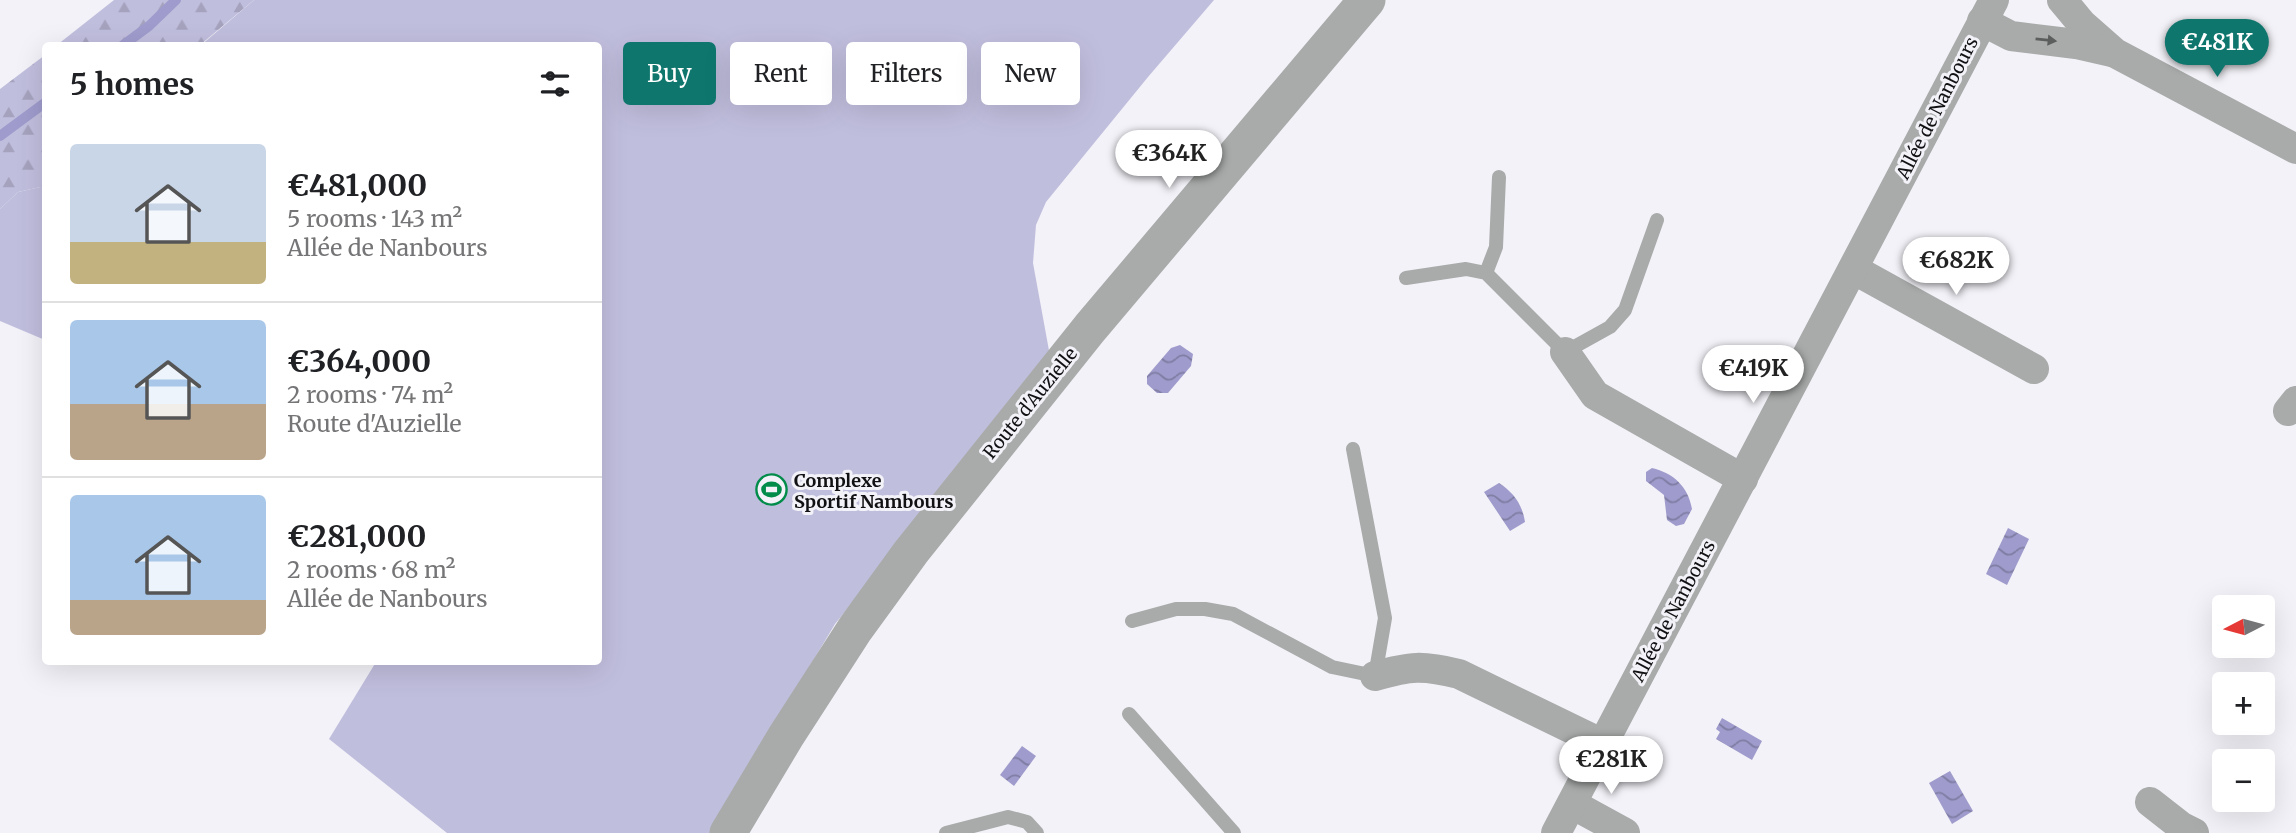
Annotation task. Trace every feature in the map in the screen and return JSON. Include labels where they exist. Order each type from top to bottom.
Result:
[{"type":"street","name":"Route d'Auzielle","points":[[728,833],[848,640],[911,552],[1090,328],[1367,0]]},
{"type":"street","name":"Allée de Nanbours","points":[[2062,0],[2082,24],[2115,53],[2296,149]]},
{"type":"street","name":"Allée de Nanbours","points":[[1556,833],[1988,10],[2011,36],[2076,44],[2115,53]]},
{"type":"street","points":[[1853,269],[2034,369]]},
{"type":"street","points":[[1565,352],[1595,395],[1743,479]]},
{"type":"street","points":[[1376,676],[1409,666],[1437,668],[1458,674],[1603,744]]},
{"type":"street","points":[[2150,802],[2194,833]]},
{"type":"street","points":[[1572,804],[1625,833]]},
{"type":"lane","points":[[1486,273],[1496,247],[1499,177]]},
{"type":"lane","points":[[1406,278],[1466,269],[1486,273],[1565,352],[1610,327],[1625,310],[1657,220]]},
{"type":"lane","points":[[1132,621],[1176,609],[1205,609],[1233,614],[1332,667],[1376,676],[1385,618],[1353,449]]},
{"type":"lane","points":[[1129,714],[1234,833]]},
{"type":"lane","points":[[946,833],[1008,817],[1027,822],[1037,833]]},
{"type":"green space","points":[[114,0],[254,0],[204,42],[61,42]]},
{"type":"green space","name":"Complexe Sportif Nambours","points":[[254,0],[1214,0],[1046,202],[1036,225],[1033,263],[1050,356],[835,624],[710,833],[447,833],[329,739],[374,665],[602,665],[602,42],[205,42]]},
{"type":"green space","points":[[42,57],[42,187],[18,192],[0,209],[0,89]]},
{"type":"green space","points":[[42,187],[42,339],[0,321],[0,209],[18,192]]},
{"type":"water","points":[[1180,345],[1193,354],[1191,366],[1168,393],[1157,393],[1147,384],[1147,376],[1171,348]]},
{"type":"water","points":[[1652,468],[1673,477],[1687,494],[1692,509],[1684,524],[1676,526],[1667,520],[1664,495],[1646,481],[1646,472]]},
{"type":"water","points":[[1499,483],[1516,500],[1524,516],[1525,522],[1510,531],[1484,492]]},
{"type":"water","points":[[2008,528],[2029,539],[2007,585],[1986,574]]},
{"type":"water","points":[[1722,718],[1762,741],[1752,760],[1716,739],[1720,732],[1716,729]]},
{"type":"water","points":[[1022,746],[1036,756],[1014,786],[1000,775]]},
{"type":"water","points":[[1950,771],[1973,811],[1952,824],[1929,783]]},
{"type":"waterway","points":[[127,42],[176,0]]},
{"type":"waterway","points":[[0,136],[42,105]]},
{"type":"place","name":"Complexe Sportif Nambours","points":[[771,490]]}]
